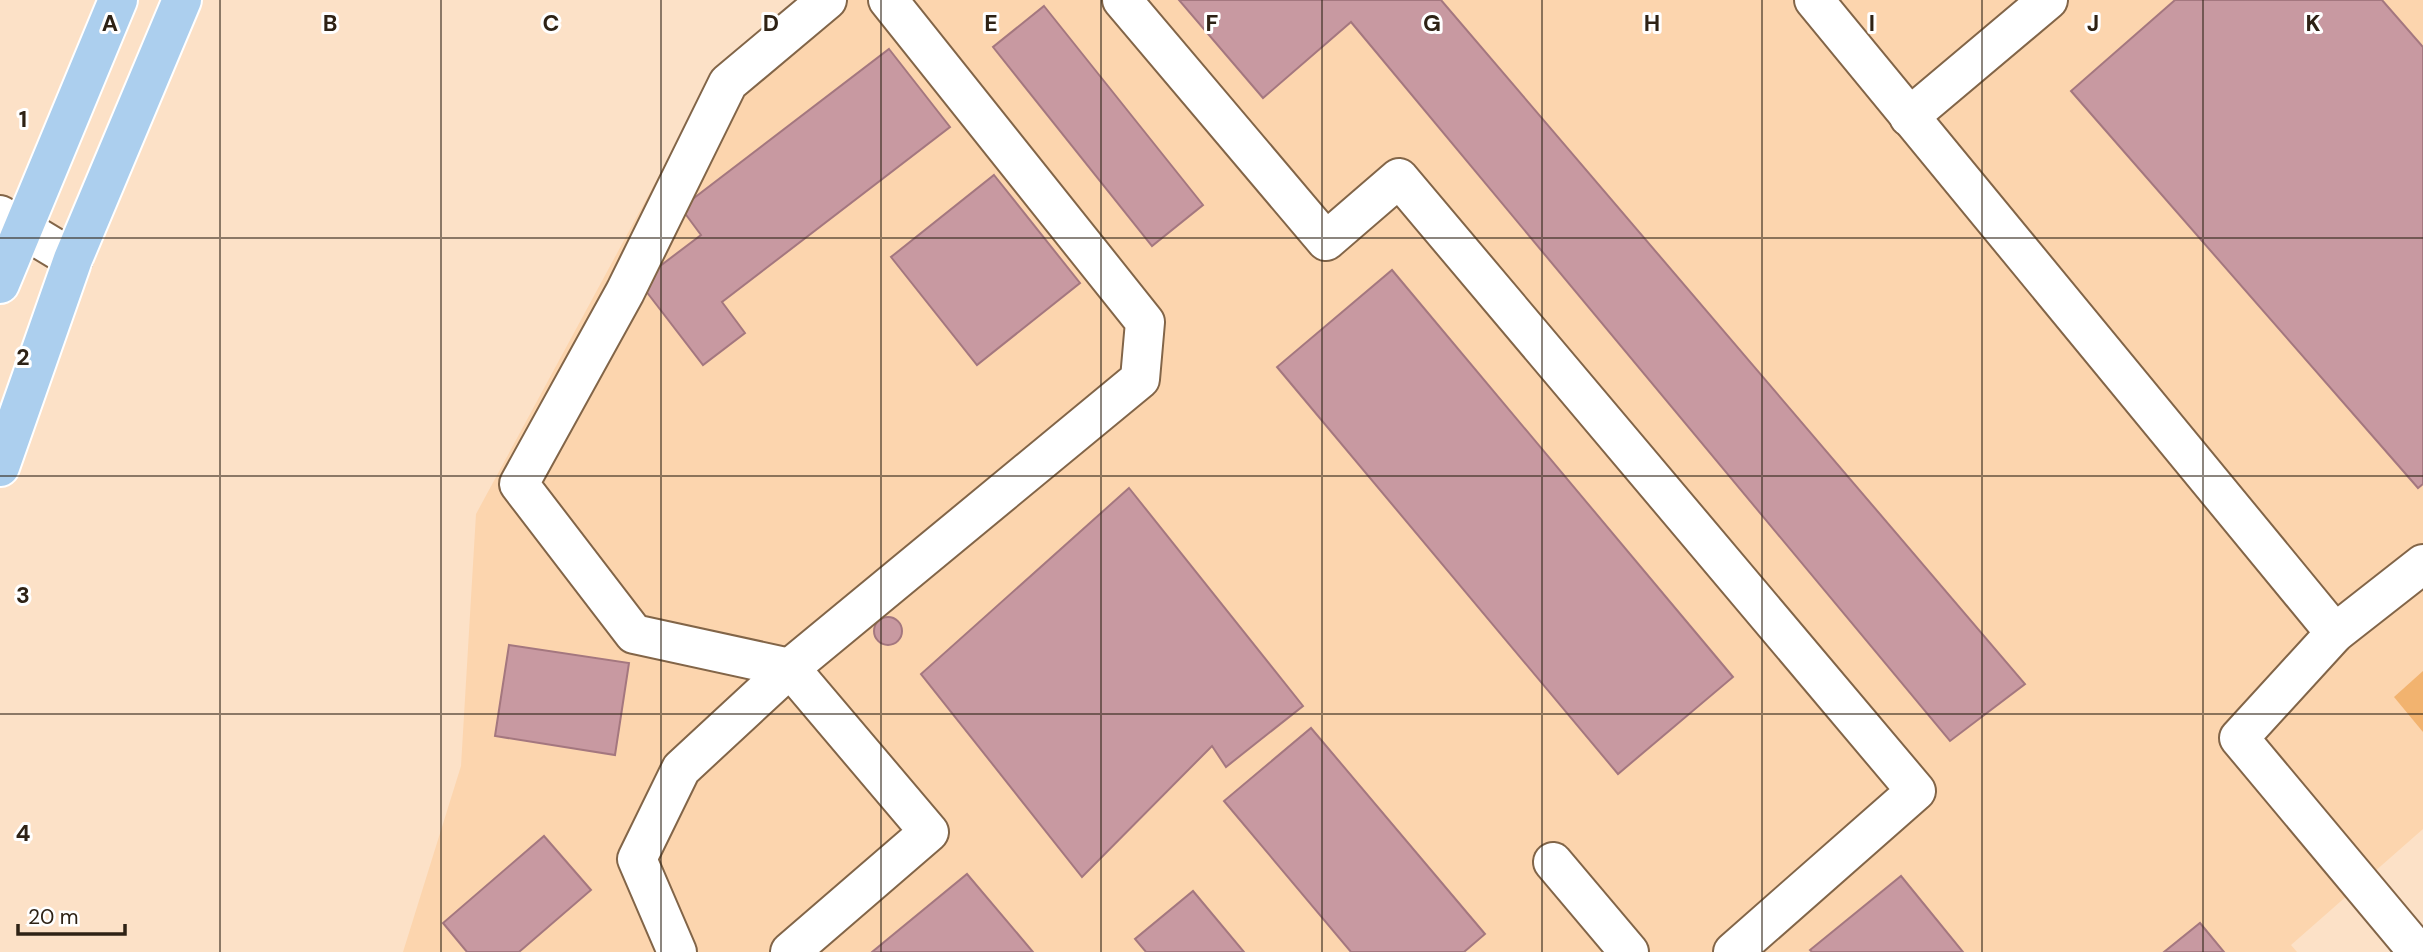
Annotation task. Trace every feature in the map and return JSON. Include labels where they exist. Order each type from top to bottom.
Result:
[{"type":"main road","points":[[0,285],[10,222],[118,0]]},
{"type":"main road","points":[[0,467],[73,259],[182,0]]},
{"type":"street","points":[[790,952],[929,832],[790,668],[634,634],[519,484],[625,292],[728,83],[827,0]]},
{"type":"street","points":[[677,952],[637,859],[681,769],[790,668],[1140,379],[1145,322],[888,0]]},
{"type":"street","points":[[1122,0],[1326,241],[1399,178],[1916,791],[1733,952]]},
{"type":"street","points":[[1814,0],[2335,633]]},
{"type":"street","points":[[1909,117],[2048,0]]},
{"type":"street","points":[[10,222],[73,259]]},
{"type":"street","points":[[2418,952],[2239,738],[2335,633],[2423,564]]},
{"type":"street","points":[[1553,862],[1629,952]]},
{"type":"shaded area","points":[[803,0],[2423,0],[2423,829],[2291,945],[2297,952],[403,952],[461,766],[476,514],[708,85]]},
{"type":"shaded area","points":[[2423,671],[2423,732],[2394,697]]},
{"type":"building","points":[[1179,0],[1441,0],[2025,684],[1950,741],[1351,22],[1263,98]]},
{"type":"building","points":[[2175,0],[2382,0],[2423,47],[2423,484],[2418,488],[2071,91]]},
{"type":"building","points":[[1044,6],[1203,205],[1152,246],[993,47]]},
{"type":"building","points":[[889,49],[950,127],[722,302],[745,333],[703,365],[639,282],[701,235],[681,208]]},
{"type":"building","points":[[994,175],[1080,283],[977,365],[891,257]]},
{"type":"building","points":[[1392,270],[1733,677],[1618,774],[1277,367]]},
{"type":"building","points":[[1129,488],[1303,706],[1226,767],[1212,746],[1082,877],[921,674]]},
{"type":"building","points":[[888,617],[898,621],[902,631],[898,641],[888,645],[878,641],[874,631],[878,621]]},
{"type":"building","points":[[509,645],[629,663],[615,755],[495,736]]},
{"type":"building","points":[[1311,728],[1485,934],[1464,952],[1351,952],[1224,801]]},
{"type":"building","points":[[544,836],[591,890],[519,952],[467,952],[443,923]]},
{"type":"building","points":[[967,874],[1033,952],[872,952]]},
{"type":"building","points":[[1901,876],[1963,952],[1810,950]]},
{"type":"building","points":[[1193,891],[1244,952],[1146,952],[1135,939]]},
{"type":"building","points":[[2200,923],[2224,952],[2164,952]]}]
